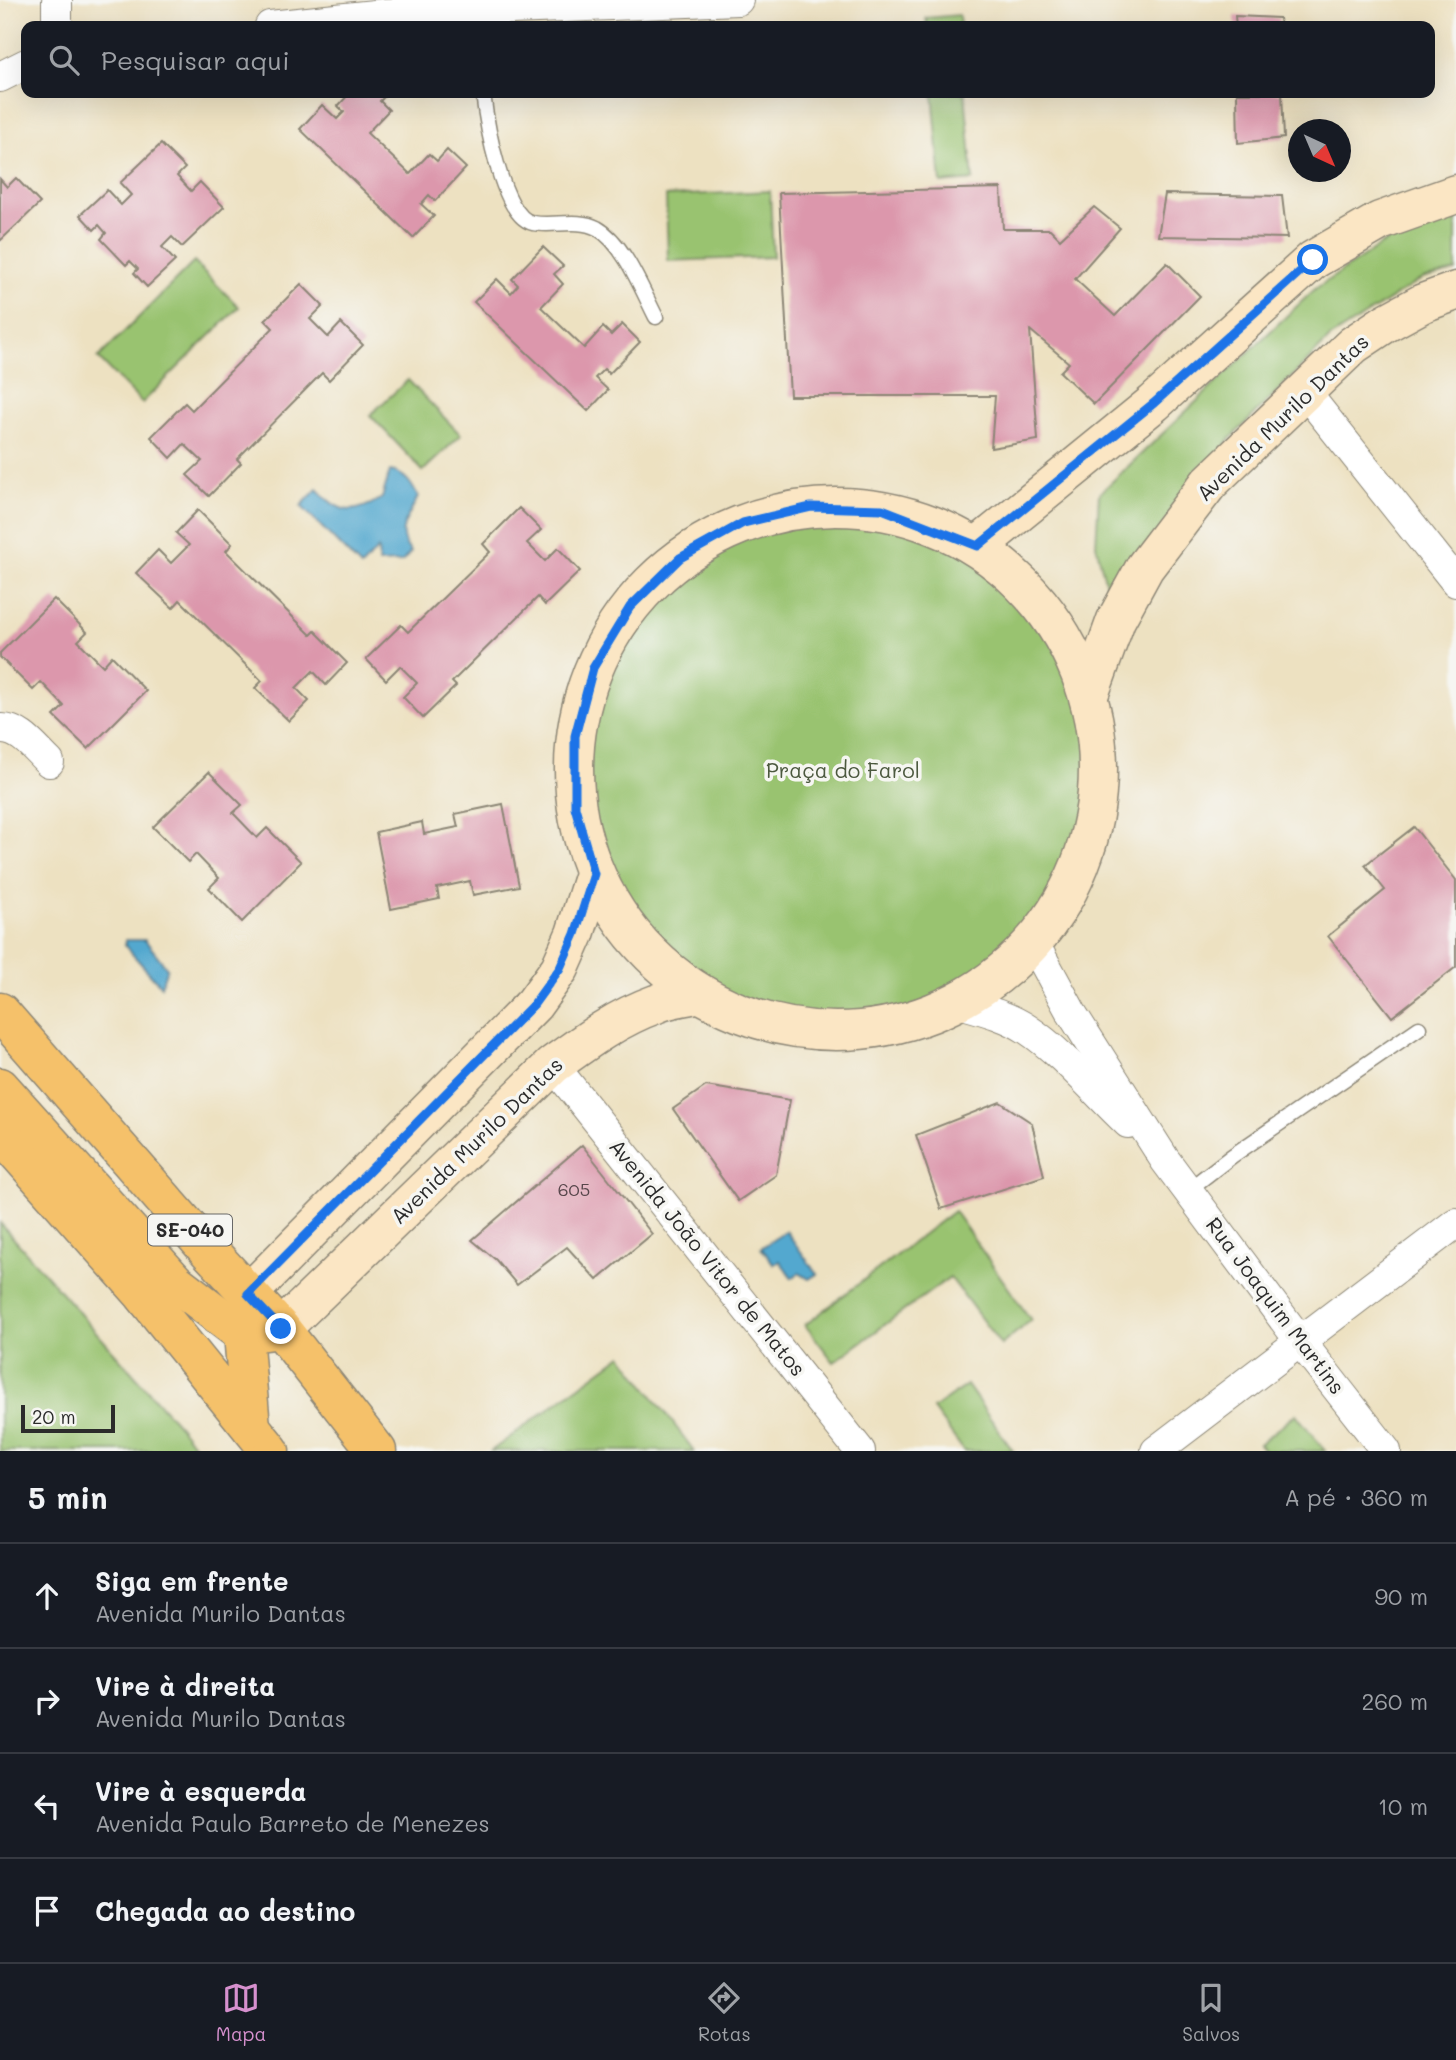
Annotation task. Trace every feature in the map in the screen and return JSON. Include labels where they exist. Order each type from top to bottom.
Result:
[{"type":"main road","points":[[978,546],[1154,403],[1313,260],[1380,220],[1456,194]]},
{"type":"main road","name":"Avenida Murilo Dantas","points":[[1089,695],[1116,620],[1145,567],[1209,483],[1353,345],[1423,303],[1456,291]]},
{"type":"main road","name":"Avenida Murilo Dantas","points":[[811,507],[882,509],[978,546],[1014,574],[1063,635],[1089,695],[1098,760],[1092,826],[1079,867],[1059,906],[1033,942],[981,987],[956,1002],[905,1021],[852,1031],[799,1029],[747,1017],[699,993],[637,942],[594,874],[575,807],[575,736],[593,668],[630,607],[680,558],[743,523],[811,507]]},
{"type":"main road","points":[[260,1439],[243,1334],[248,1294],[534,1004],[560,968],[575,934],[594,874]]},
{"type":"main road","name":"Avenida Murilo Dantas","points":[[281,1329],[553,1065],[597,1032],[626,1017],[659,1002],[699,993]]},
{"type":"main road","name":"SE-040","points":[[0,1012],[281,1329],[377,1451]]},
{"type":"main road","points":[[0,1087],[175,1282],[243,1334],[281,1329]]},
{"type":"main road","points":[[0,1133],[143,1294],[260,1439]]},
{"type":"street","points":[[57,0],[57,21]]},
{"type":"street","points":[[300,21],[384,7],[475,18],[738,0]]},
{"type":"street","points":[[0,77],[21,66]]},
{"type":"street","points":[[1305,392],[1456,582]]},
{"type":"street","points":[[10,731],[49,762]]},
{"type":"street","name":"Rua Joaquim Martins","points":[[1033,942],[1072,1012],[1165,1160],[1300,1342],[1386,1451]]},
{"type":"street","name":"Rua Joaquim Martins","points":[[956,1002],[1005,1017],[1027,1029],[1047,1045],[1165,1160]]},
{"type":"street","name":"Avenida João Vitor de Matos","points":[[553,1065],[860,1451]]},
{"type":"street","points":[[1156,1451],[1456,1223]]},
{"type":"lane","points":[[483,98],[486,125],[496,168],[519,215],[525,221],[534,223],[584,223],[597,228],[619,249],[656,317]]},
{"type":"lane","points":[[1188,1190],[1232,1156],[1419,1028]]},
{"type":"green space","points":[[959,15],[960,21],[926,21],[926,18]]},
{"type":"green space","points":[[933,98],[965,98],[973,180],[941,183]]},
{"type":"green space","points":[[770,191],[773,257],[668,261],[666,196]]},
{"type":"green space","points":[[1456,216],[1456,271],[1422,279],[1331,337],[1228,441],[1111,604],[1096,545],[1099,494],[1315,289],[1393,237]]},
{"type":"green space","points":[[194,262],[239,307],[142,403],[98,358]]},
{"type":"green space","points":[[408,380],[461,435],[423,471],[370,415]]},
{"type":"green space","name":"Praça do Farol","points":[[836,507],[887,513],[936,527],[981,552],[1021,584],[1053,624],[1078,669],[1092,718],[1098,769],[1092,820],[1078,869],[1053,914],[1021,954],[981,986],[936,1011],[887,1025],[836,1031],[785,1025],[736,1011],[691,986],[651,954],[619,914],[594,869],[580,820],[574,769],[580,718],[594,669],[619,624],[651,584],[691,552],[736,527],[785,513]]},
{"type":"green space","points":[[954,1211],[1031,1320],[1001,1345],[950,1277],[834,1362],[805,1325]]},
{"type":"green space","points":[[0,1223],[179,1426],[198,1451],[0,1451]]},
{"type":"green space","points":[[622,1355],[694,1451],[491,1451]]},
{"type":"green space","points":[[967,1385],[1013,1451],[964,1451],[933,1409]]},
{"type":"green space","points":[[1296,1414],[1325,1451],[1265,1451],[1259,1444]]},
{"type":"water","points":[[390,471],[407,480],[418,497],[403,531],[403,538],[411,552],[402,562],[379,563],[378,549],[361,567],[301,506],[317,489],[340,508],[347,510],[363,507],[382,498]]},
{"type":"water","points":[[126,940],[145,940],[167,968],[161,986],[125,946]]},
{"type":"water","points":[[786,1231],[817,1274],[809,1279],[799,1273],[792,1278],[780,1261],[774,1264],[761,1248]]},
{"type":"building","points":[[1235,16],[1279,18],[1279,21],[1236,21]]},
{"type":"building","points":[[345,98],[383,98],[380,101],[389,110],[367,133],[410,174],[429,154],[437,161],[447,150],[466,168],[435,201],[429,195],[421,204],[434,216],[413,238],[300,129],[322,105],[337,119],[344,112],[338,106]]},
{"type":"building","points":[[1237,98],[1282,98],[1284,138],[1238,143]]},
{"type":"building","points":[[161,144],[185,168],[177,176],[191,191],[200,182],[224,207],[182,247],[172,237],[162,247],[175,261],[147,287],[134,273],[138,269],[130,261],[126,265],[101,239],[106,233],[99,225],[94,230],[80,215],[107,190],[121,205],[131,195],[120,183]]},
{"type":"building","points":[[16,178],[40,203],[0,241],[0,179],[7,187]]},
{"type":"building","points":[[1001,188],[1003,229],[1050,229],[1060,239],[1094,207],[1120,228],[1075,279],[1115,316],[1167,263],[1200,296],[1094,404],[1060,372],[1069,363],[1030,330],[1038,440],[991,448],[995,396],[790,396],[779,193]]},
{"type":"building","points":[[1165,194],[1282,196],[1287,238],[1158,236]]},
{"type":"building","points":[[543,247],[563,266],[554,274],[563,284],[541,307],[584,348],[603,327],[611,335],[622,324],[640,342],[609,374],[604,369],[595,378],[608,390],[588,411],[474,302],[497,279],[511,293],[518,285],[512,279]]},
{"type":"building","points":[[301,284],[323,306],[310,319],[328,337],[341,323],[363,345],[329,380],[322,373],[237,459],[241,463],[209,496],[187,475],[202,461],[184,444],[171,458],[151,437],[185,403],[192,410],[273,328],[265,320]]},
{"type":"building","points":[[519,508],[541,530],[527,543],[545,561],[558,548],[580,571],[545,605],[538,597],[452,682],[456,686],[423,718],[403,697],[417,683],[400,666],[386,680],[366,659],[401,625],[408,632],[490,552],[483,544]]},
{"type":"building","points":[[198,510],[232,544],[226,551],[311,635],[315,631],[347,663],[326,685],[313,671],[296,688],[309,701],[289,721],[255,688],[262,681],[180,600],[173,608],[136,573],[158,550],[171,563],[189,545],[176,533]]},
{"type":"building","points":[[54,599],[87,632],[78,641],[103,666],[112,656],[146,691],[88,749],[54,716],[64,706],[41,682],[33,690],[0,657],[0,653]]},
{"type":"building","points":[[209,772],[242,805],[233,813],[257,838],[267,828],[301,862],[242,922],[209,888],[219,878],[196,854],[188,862],[153,827]]},
{"type":"building","points":[[503,804],[519,886],[473,895],[470,881],[437,888],[439,899],[391,909],[376,832],[422,822],[424,834],[458,827],[455,814]]},
{"type":"building","points":[[1414,827],[1456,880],[1456,967],[1392,1017],[1328,936],[1385,890],[1365,865]]},
{"type":"building","points":[[706,1086],[790,1100],[776,1175],[738,1201],[673,1109]]},
{"type":"building","points":[[1000,1102],[1032,1123],[1044,1176],[941,1209],[916,1135]]},
{"type":"building","points":[[582,1145],[652,1234],[597,1280],[567,1247],[517,1285],[496,1260],[472,1240]]},
{"type":"route","points":[[281,1329],[248,1294],[534,1004],[560,968],[575,934],[594,874],[575,807],[575,736],[593,668],[630,607],[680,558],[743,523],[811,507],[882,509],[978,546],[1154,403],[1313,260]]}]
